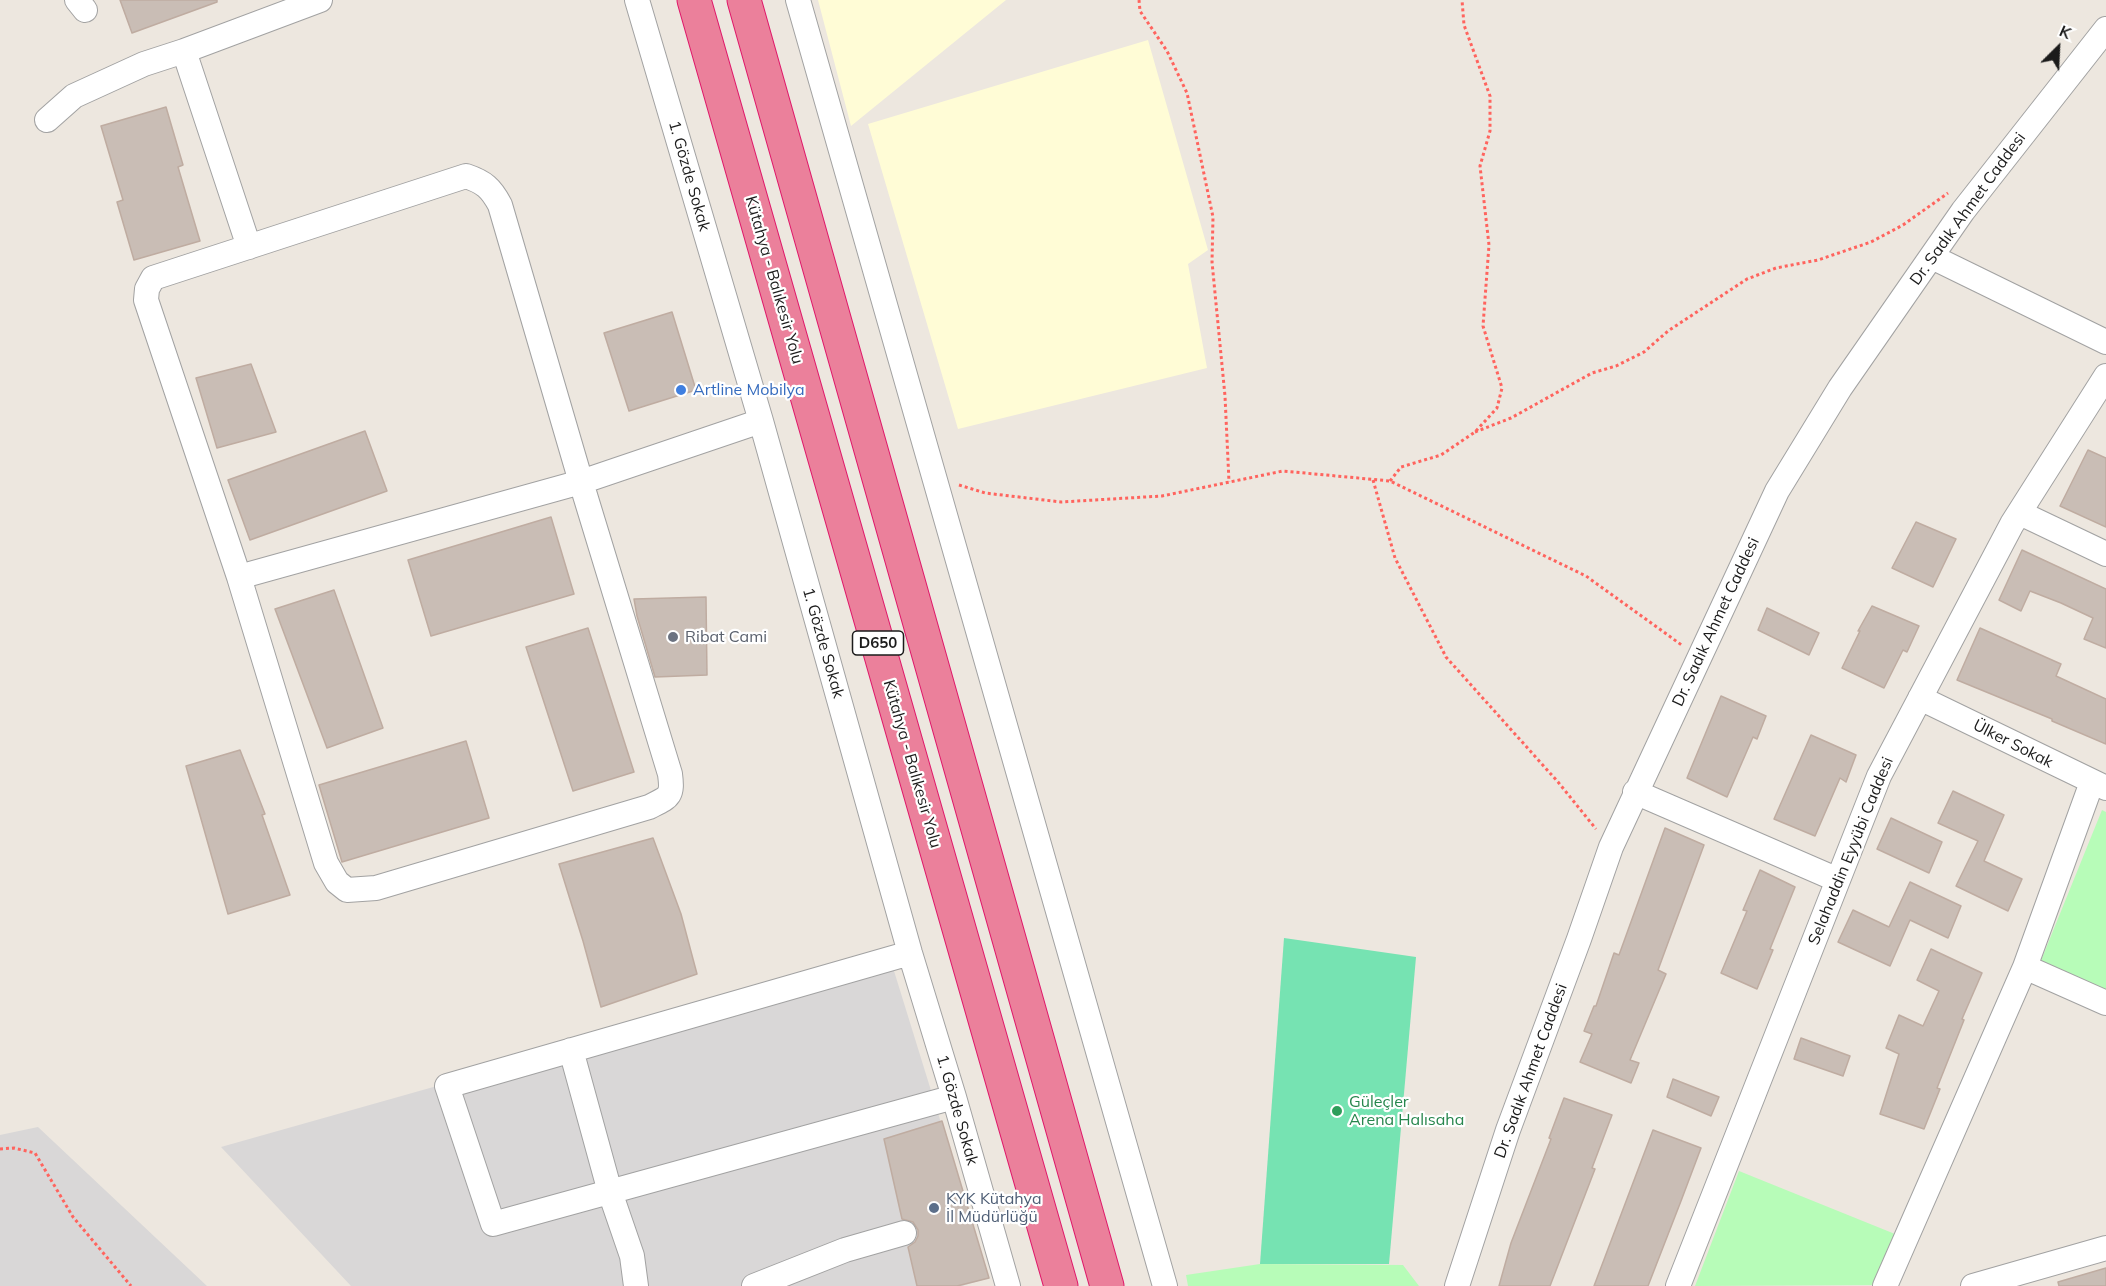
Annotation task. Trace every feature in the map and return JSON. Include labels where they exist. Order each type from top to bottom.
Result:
[{"type":"highway","name":"Kütahya - Balıkesir Yolu","points":[[694,0],[1061,1286]]},
{"type":"highway","name":"D650","points":[[744,0],[1107,1286]]},
{"type":"street","points":[[47,120],[74,96],[144,64],[320,0]]},
{"type":"street","name":"1. Gözde Sokak","points":[[638,0],[761,421],[910,953],[1008,1286]]},
{"type":"street","points":[[798,0],[1165,1286]]},
{"type":"street","name":"Dr. Sadık Ahmet Caddesi","points":[[1457,1286],[1508,1130],[1611,847],[1777,491],[1840,388],[1981,188],[2106,29]]},
{"type":"street","points":[[184,51],[249,247]]},
{"type":"street","points":[[466,176],[483,182],[492,189],[500,205],[581,482],[670,774],[672,790],[668,798],[649,807],[376,888],[347,890],[337,882],[326,863],[239,577],[146,300],[147,289],[153,278],[466,176]]},
{"type":"street","points":[[1932,257],[2106,342]]},
{"type":"street","name":"Selahaddin Eyyübi Caddesi","points":[[1678,1286],[1879,776],[2020,513],[2106,376]]},
{"type":"street","points":[[239,577],[581,482],[761,421]]},
{"type":"street","points":[[2020,513],[2106,555]]},
{"type":"street","name":"Ülker Sokak","points":[[1920,698],[2099,785]]},
{"type":"street","points":[[1885,1286],[2025,968],[2099,785]]},
{"type":"street","points":[[1635,792],[1838,880]]},
{"type":"street","points":[[910,953],[447,1086],[493,1224],[954,1097]]},
{"type":"street","points":[[2025,968],[2106,1003]]},
{"type":"street","points":[[571,1050],[610,1192],[632,1256],[636,1286]]},
{"type":"street","points":[[754,1286],[845,1250],[904,1233]]},
{"type":"street","points":[[1974,1286],[2106,1248]]},
{"type":"path","points":[[1139,0],[1140,11],[1167,51],[1187,93],[1213,217],[1212,262],[1225,396],[1229,482]]},
{"type":"path","points":[[1462,0],[1464,26],[1490,96],[1490,131],[1480,166],[1489,245],[1483,326],[1502,388],[1497,408],[1475,432]]},
{"type":"path","points":[[1390,481],[1401,467],[1441,454],[1475,432],[1511,418],[1592,373],[1616,366],[1644,352],[1668,332],[1747,279],[1776,268],[1818,260],[1871,242],[1929,208],[1949,192]]},
{"type":"path","points":[[934,478],[985,493],[1061,502],[1162,496],[1283,471],[1390,481],[1586,576],[1700,658]]},
{"type":"path","points":[[1373,480],[1395,558],[1446,657],[1558,782],[1611,847]]},
{"type":"path","points":[[0,1149],[14,1148],[35,1153],[73,1216],[131,1286]]},
{"type":"shaded area","points":[[818,0],[1006,0],[851,126]]},
{"type":"shaded area","points":[[1148,40],[1208,250],[1188,264],[1207,368],[958,429],[868,124]]},
{"type":"shaded area","points":[[890,958],[989,1278],[962,1286],[351,1286],[221,1147]]},
{"type":"shaded area","points":[[38,1127],[207,1286],[0,1286],[0,1135]]},
{"type":"green space","points":[[2102,810],[2106,812],[2106,992],[2040,963]]},
{"type":"green space","name":"Güleçler Arena Halısaha","points":[[1284,938],[1416,957],[1389,1264],[1260,1264]]},
{"type":"green space","points":[[1739,1171],[1895,1234],[1876,1285],[1695,1286]]},
{"type":"green space","points":[[1260,1264],[1403,1265],[1419,1286],[1188,1286],[1186,1275]]},
{"type":"building","points":[[120,0],[217,0],[217,2],[132,33]]},
{"type":"building","points":[[166,107],[183,165],[178,167],[200,241],[134,260],[117,202],[123,200],[101,126]]},
{"type":"building","points":[[672,312],[696,390],[629,411],[604,333]]},
{"type":"building","points":[[251,364],[276,432],[217,448],[196,378]]},
{"type":"building","points":[[365,431],[387,491],[250,540],[228,480]]},
{"type":"building","points":[[2088,450],[2106,458],[2106,527],[2060,506]]},
{"type":"building","points":[[551,517],[574,594],[431,636],[408,560]]},
{"type":"building","points":[[1916,522],[1956,539],[1933,587],[1892,568]]},
{"type":"building","points":[[2022,550],[2106,589],[2106,648],[2084,639],[2093,618],[2061,603],[2030,591],[2021,611],[1999,600]]},
{"type":"building","points":[[334,590],[383,728],[327,748],[275,609]]},
{"type":"building","name":"Ribat Cami","points":[[706,597],[707,675],[655,677],[634,599]]},
{"type":"building","points":[[1872,606],[1919,626],[1907,652],[1903,650],[1884,688],[1842,668]]},
{"type":"building","points":[[1767,608],[1819,633],[1809,655],[1758,630]]},
{"type":"building","points":[[588,628],[634,772],[573,791],[526,647]]},
{"type":"building","points":[[1980,628],[2061,664],[2056,676],[2106,699],[2106,744],[1957,680]]},
{"type":"building","points":[[1721,696],[1766,716],[1757,739],[1753,737],[1727,797],[1687,778]]},
{"type":"building","points":[[1811,735],[1856,755],[1846,782],[1840,778],[1815,836],[1774,819]]},
{"type":"building","points":[[466,741],[489,818],[342,862],[319,785]]},
{"type":"building","points":[[240,750],[265,814],[262,815],[290,895],[228,914],[186,766]]},
{"type":"building","points":[[1953,791],[2004,815],[1984,861],[2022,879],[2008,911],[1956,886],[1978,841],[1938,823]]},
{"type":"building","points":[[1891,818],[1942,842],[1929,873],[1877,849]]},
{"type":"building","points":[[1665,828],[1704,845],[1658,970],[1666,974],[1630,1060],[1639,1063],[1631,1083],[1580,1062],[1592,1034],[1584,1031],[1594,1006],[1596,1006],[1614,953],[1619,955]]},
{"type":"building","points":[[653,838],[681,914],[697,974],[601,1007],[559,864]]},
{"type":"building","points":[[1760,870],[1795,887],[1757,989],[1721,973],[1747,911],[1743,910]]},
{"type":"building","points":[[1910,882],[1961,906],[1948,938],[1910,920],[1890,966],[1838,942],[1853,910],[1889,927]]},
{"type":"building","points":[[1931,949],[1982,973],[1962,1019],[1964,1020],[1937,1088],[1940,1089],[1924,1129],[1880,1114],[1899,1054],[1886,1048],[1899,1015],[1923,1026],[1939,991],[1917,980]]},
{"type":"building","points":[[1801,1038],[1850,1056],[1843,1076],[1794,1059]]},
{"type":"building","points":[[1673,1079],[1719,1097],[1711,1116],[1667,1097]]},
{"type":"building","points":[[1564,1098],[1612,1115],[1592,1168],[1595,1169],[1550,1286],[1499,1286],[1511,1243],[1551,1139],[1549,1138]]},
{"type":"building","name":"KYK Kütahya İl Müdürlüğü","points":[[942,1121],[989,1278],[957,1286],[917,1286],[908,1247],[915,1242],[918,1230],[913,1222],[902,1219],[884,1139]]},
{"type":"building","points":[[1653,1130],[1701,1148],[1681,1201],[1648,1286],[1594,1286]]},
{"type":"building","points":[[2106,1268],[2106,1286],[2059,1286],[2058,1282]]},
{"type":"place","name":"Artline Mobilya","points":[[681,390]]},
{"type":"place","name":"Ribat Cami","points":[[673,637]]},
{"type":"place","name":"Güleçler Arena Halısaha","points":[[1337,1111]]},
{"type":"place","name":"KYK Kütahya İl Müdürlüğü","points":[[934,1208]]}]
